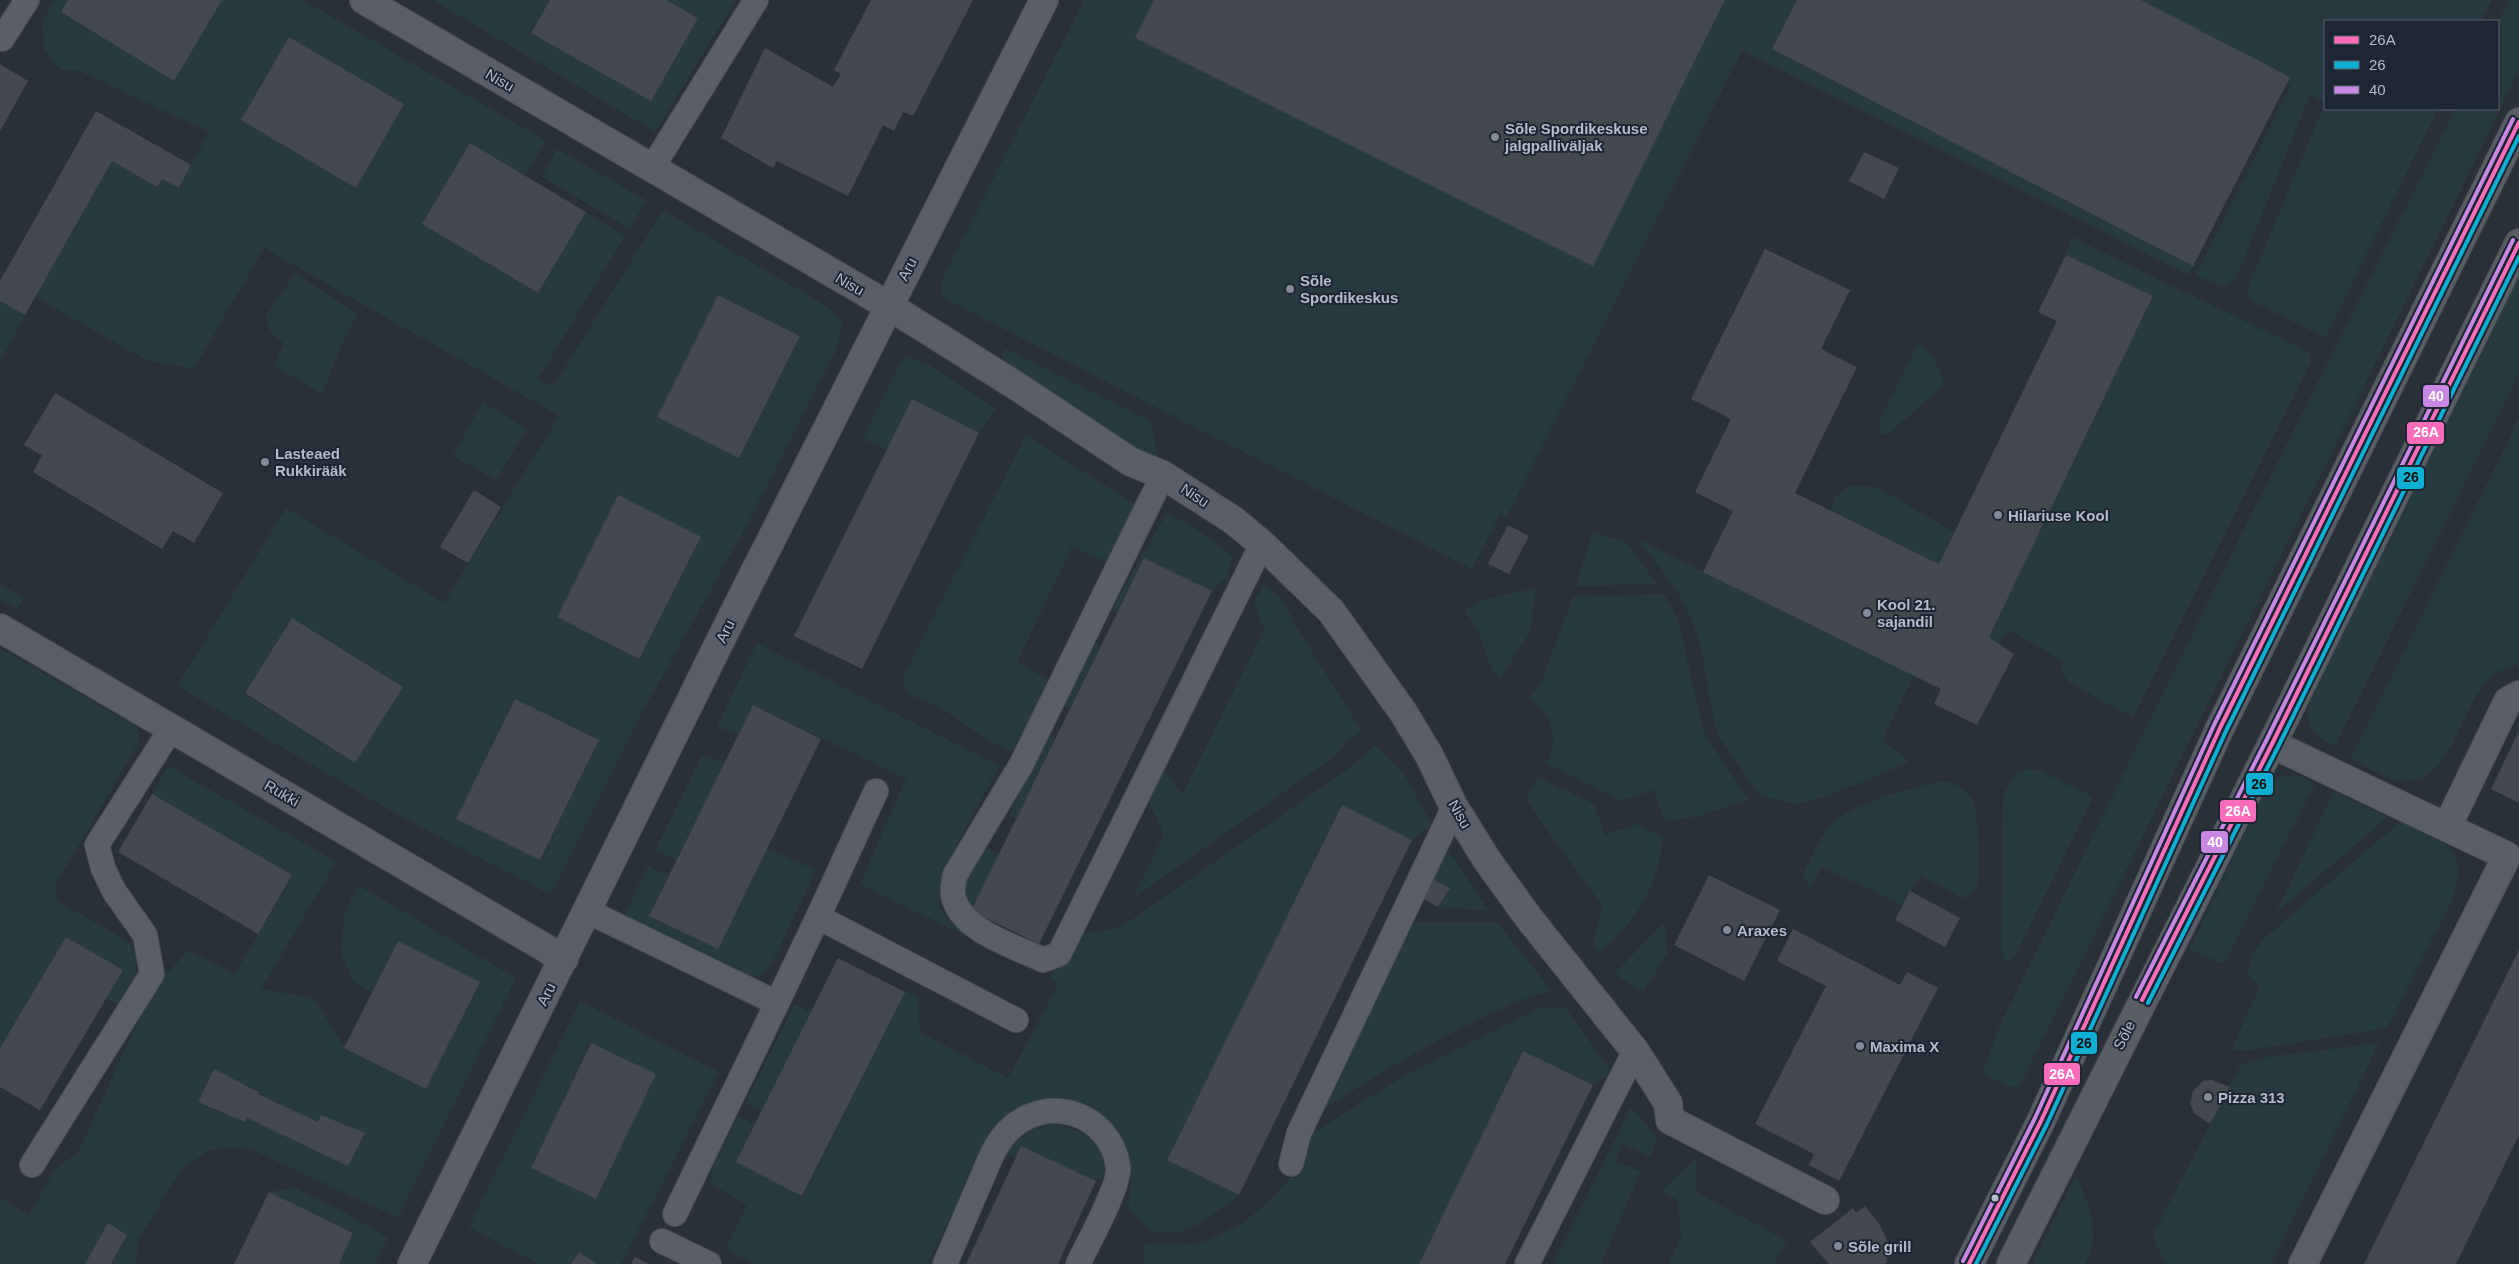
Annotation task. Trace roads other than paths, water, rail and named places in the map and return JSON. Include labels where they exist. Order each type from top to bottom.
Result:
[{"type":"main road","points":[[1969,1264],[2041,1121],[2220,728],[2519,122]]},
{"type":"main road","name":"Sõle","points":[[2011,1264],[2272,744],[2519,243]]},
{"type":"street","name":"Nisu","points":[[364,0],[889,306],[1018,387],[1130,462],[1163,475],[1233,520],[1262,544],[1332,611],[1403,712],[1429,755],[1454,806],[1487,860],[1528,917],[1634,1051],[1668,1102],[1670,1120],[1825,1200]]},
{"type":"street","name":"Aru","points":[[412,1264],[588,911],[728,624],[1044,0]]},
{"type":"street","name":"Rukki","points":[[0,628],[564,959]]},
{"type":"street","points":[[2447,827],[2508,701],[2519,696]]},
{"type":"street","points":[[2272,744],[2507,856],[2302,1264]]},
{"type":"lane","points":[[0,38],[2,38],[27,0]]},
{"type":"lane","points":[[652,168],[756,0]]},
{"type":"lane","points":[[1163,475],[1021,765],[955,876],[953,894],[959,909],[973,927],[1043,960],[1059,954],[1262,544]]},
{"type":"lane","points":[[32,1165],[152,974],[145,935],[114,891],[103,868],[97,845],[170,728]]},
{"type":"lane","points":[[675,1214],[818,917],[876,791]]},
{"type":"lane","points":[[1291,1164],[1299,1133],[1454,806]]},
{"type":"lane","points":[[588,911],[777,1003]]},
{"type":"lane","points":[[818,917],[1016,1020]]},
{"type":"lane","points":[[1527,1264],[1634,1051]]},
{"type":"lane","points":[[944,1264],[996,1146],[1023,1118],[1036,1112],[1050,1110],[1063,1110],[1097,1127],[1110,1144],[1119,1168],[1114,1189],[1078,1264]]},
{"type":"lane","points":[[662,1241],[709,1264]]},
{"type":"place","name":"Sõle Spordikeskuse jalgpalliväljak","points":[[1495,137]]},
{"type":"place","name":"Sõle Spordikeskus","points":[[1290,289]]},
{"type":"place","name":"Lasteaed Rukkirääk","points":[[265,462]]},
{"type":"place","name":"Hilariuse Kool","points":[[1998,515]]},
{"type":"place","name":"Kool 21. sajandil","points":[[1867,613]]},
{"type":"place","name":"Araxes","points":[[1727,930]]},
{"type":"place","name":"Maxima X","points":[[1860,1046]]},
{"type":"place","name":"Pizza 313","points":[[2208,1097]]},
{"type":"place","name":"Sõle grill","points":[[1838,1246]]}]
